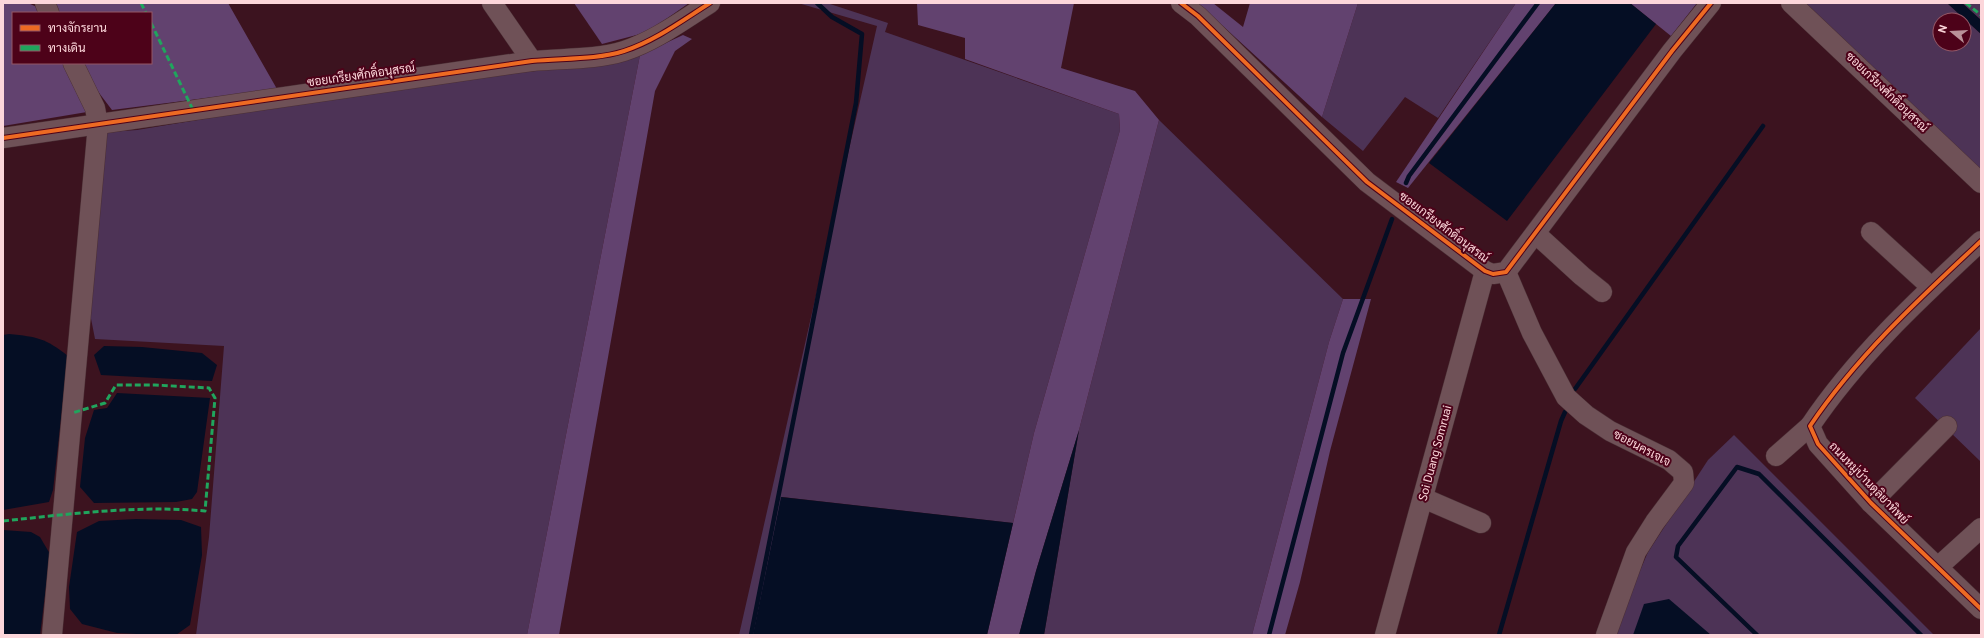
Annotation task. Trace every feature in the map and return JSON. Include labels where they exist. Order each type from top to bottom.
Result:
[{"type":"street","points":[[492,3],[532,61]]},
{"type":"street","name":"ซอยเกรียงศักดิ์อนุสรณ์","points":[[3,138],[532,61],[597,56],[623,51],[649,40],[710,3]]},
{"type":"street","name":"ซอยเกรียงศักดิ์อนุสรณ์","points":[[1181,3],[1198,16],[1367,182],[1485,271],[1493,274],[1506,272]]},
{"type":"street","points":[[1506,272],[1672,51],[1711,3]]},
{"type":"street","name":"ซอยเกรียงศักดิ์อนุสรณ์","points":[[1791,3],[1981,183]]},
{"type":"street","points":[[52,635],[98,124],[95,108],[73,64]]},
{"type":"street","points":[[1871,232],[1931,287]]},
{"type":"street","points":[[1536,234],[1602,292]]},
{"type":"street","points":[[1776,456],[1810,426],[1822,408],[1875,345],[1931,287],[1981,240]]},
{"type":"street","name":"Soi Duang Somruai","points":[[1386,635],[1485,271]]},
{"type":"street","name":"ซอยนครเจเจ","points":[[1506,272],[1532,333],[1566,397],[1586,415],[1610,431],[1669,460],[1683,472],[1684,483],[1636,552],[1606,635]]},
{"type":"street","name":"ถนนหมู่บ้านดุลิยาทิพย์","points":[[1810,426],[1818,444],[1871,502],[1981,609]]},
{"type":"street","points":[[1871,502],[1947,426]]},
{"type":"street","points":[[1423,498],[1480,523]]},
{"type":"street","points":[[1938,567],[1981,528]]},
{"type":"shaded area","points":[[28,3],[37,7],[40,12],[12,12],[12,64],[64,64],[87,112],[3,126],[3,4]]},
{"type":"shaded area","points":[[54,3],[228,3],[277,89],[112,110],[93,85],[83,64],[152,64],[152,12],[58,12]]},
{"type":"shaded area","points":[[574,3],[689,3],[648,32],[602,44]]},
{"type":"shaded area","points":[[798,3],[827,3],[888,23],[885,32],[1119,114],[1120,130],[1034,433],[1013,523],[782,497],[754,635],[739,635],[877,26]]},
{"type":"shaded area","points":[[917,3],[1074,3],[1061,68],[1135,91],[1159,120],[1079,430],[1036,571],[1019,635],[987,635],[1034,433],[1120,130],[1119,114],[965,59],[965,38],[918,25]]},
{"type":"shaded area","points":[[1193,3],[1213,3],[1243,27],[1250,3],[1358,3],[1322,117],[1225,28]]},
{"type":"shaded area","points":[[1358,3],[1516,3],[1438,118],[1405,97],[1363,151],[1322,117]]},
{"type":"shaded area","points":[[1516,3],[1556,3],[1408,188],[1396,182]]},
{"type":"shaded area","points":[[1630,3],[1697,3],[1671,36]]},
{"type":"shaded area","points":[[1798,3],[1947,3],[1957,12],[1932,12],[1932,52],[1972,52],[1972,26],[1981,34],[1981,170]]},
{"type":"shaded area","points":[[1962,3],[1981,3],[1981,20]]},
{"type":"shaded area","points":[[683,35],[692,39],[675,51],[655,91],[559,635],[527,635],[640,55]]},
{"type":"shaded area","points":[[640,55],[527,635],[196,635],[209,537],[224,346],[95,339],[87,298],[106,132],[137,130],[270,108]]},
{"type":"shaded area","points":[[1159,120],[1343,299],[1329,342],[1252,635],[1044,635],[1079,430]]},
{"type":"shaded area","points":[[1343,299],[1371,299],[1330,451],[1300,582],[1285,635],[1252,635],[1329,342]]},
{"type":"shaded area","points":[[1981,328],[1981,462],[1915,398]]},
{"type":"shaded area","points":[[1734,435],[1934,635],[1612,635],[1648,552],[1708,460]]},
{"type":"water","points":[[1556,3],[1630,3],[1656,24],[1507,221],[1429,163]]},
{"type":"water","points":[[1947,3],[1962,3],[1981,20],[1981,34],[1972,26],[1972,12],[1957,12]]},
{"type":"water","points":[[9,334],[41,339],[53,345],[68,356],[53,490],[49,502],[3,510],[3,335]]},
{"type":"water","points":[[104,346],[142,347],[202,353],[217,365],[212,381],[101,375],[94,355]]},
{"type":"water","points":[[117,393],[210,398],[197,492],[192,499],[176,502],[94,503],[80,487],[85,438],[94,410],[107,408]]},
{"type":"water","points":[[1079,430],[1044,635],[1019,635],[1036,571]]},
{"type":"water","points":[[781,497],[1013,523],[987,635],[753,635]]},
{"type":"water","points":[[136,519],[181,520],[201,527],[202,555],[190,625],[176,635],[117,633],[82,624],[70,609],[69,587],[77,532],[99,521]]},
{"type":"water","points":[[3,530],[31,532],[40,537],[50,554],[40,635],[3,635]]},
{"type":"water","points":[[1669,599],[1711,635],[1633,635],[1644,604]]},
{"type":"waterway","points":[[751,635],[856,103],[862,34],[832,17],[817,3]]},
{"type":"waterway","points":[[1406,183],[1409,176],[1538,3]]},
{"type":"waterway","points":[[1575,389],[1763,126]]},
{"type":"waterway","points":[[1269,635],[1343,353],[1392,219]]},
{"type":"waterway","points":[[1499,635],[1561,421],[1565,412]]},
{"type":"waterway","points":[[1757,635],[1676,557],[1678,546],[1737,467],[1759,474],[1921,635]]},
{"type":"marked path","points":[[141,3],[146,12]]},
{"type":"marked path","points":[[1966,3],[1981,15]]},
{"type":"marked path","points":[[152,25],[193,110]]},
{"type":"marked path","points":[[3,521],[104,511],[155,509],[205,511],[215,398],[209,388],[155,385],[116,385],[105,403],[72,413]]},
{"type":"cycle path","points":[[3,138],[532,61],[613,54],[647,42],[710,3]]},
{"type":"cycle path","points":[[1181,3],[1198,16],[1367,182],[1485,271],[1493,274],[1506,272],[1672,51],[1711,3]]},
{"type":"cycle path","points":[[1981,241],[1912,306],[1890,329],[1828,400],[1810,426],[1818,444],[1871,503],[1981,609]]}]
